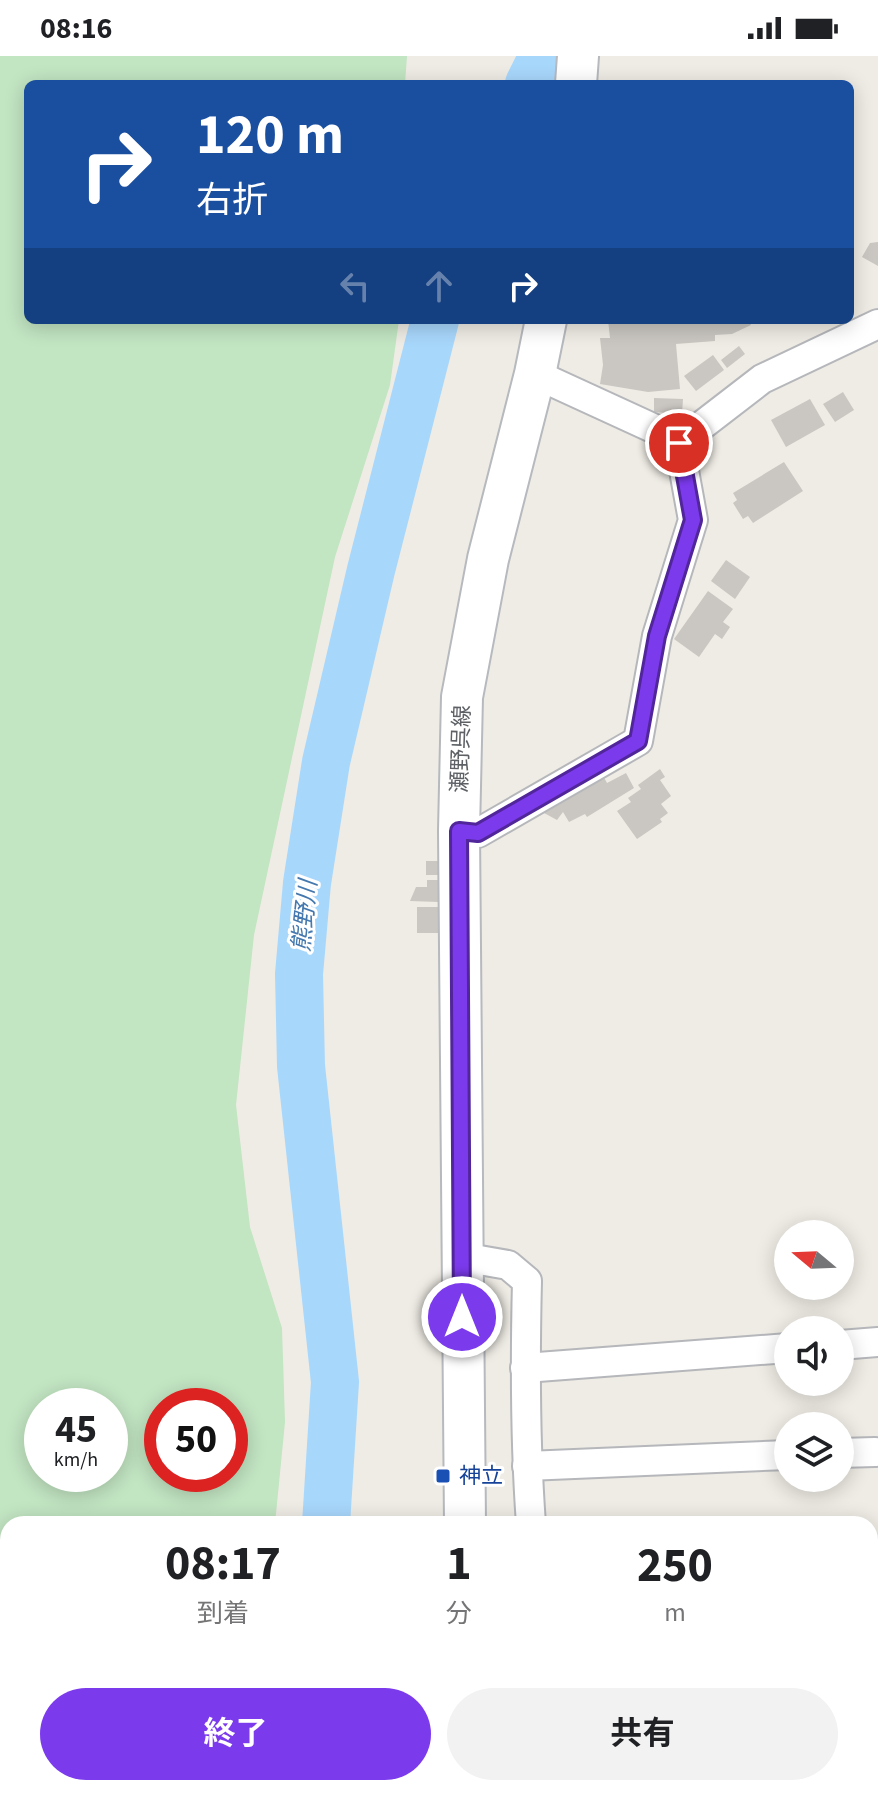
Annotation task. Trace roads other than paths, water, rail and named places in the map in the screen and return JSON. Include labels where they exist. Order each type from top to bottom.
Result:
[{"type":"main road","points":[[576,80],[578,56]]},
{"type":"main road","name":"瀬野呉線","points":[[465,1516],[459,831],[462,697],[488,559],[545,324]]},
{"type":"street","points":[[679,443],[762,379],[878,324]]},
{"type":"street","points":[[459,831],[478,833],[638,741],[657,636],[693,520],[679,443],[535,374]]},
{"type":"street","points":[[462,1257],[508,1265],[527,1281],[525,1368],[530,1516]]},
{"type":"street","points":[[854,1344],[878,1342]]},
{"type":"street","points":[[525,1368],[774,1349]]},
{"type":"street","points":[[854,1453],[875,1452]]},
{"type":"street","points":[[527,1466],[774,1456]]},
{"type":"waterway","name":"熊野川","points":[[531,80],[543,56]]},
{"type":"waterway","name":"熊野川","points":[[327,1516],[335,1382],[301,1066],[299,974],[307,883],[326,762],[434,324]]},
{"type":"place","name":"神立","points":[[443,1476]]}]
